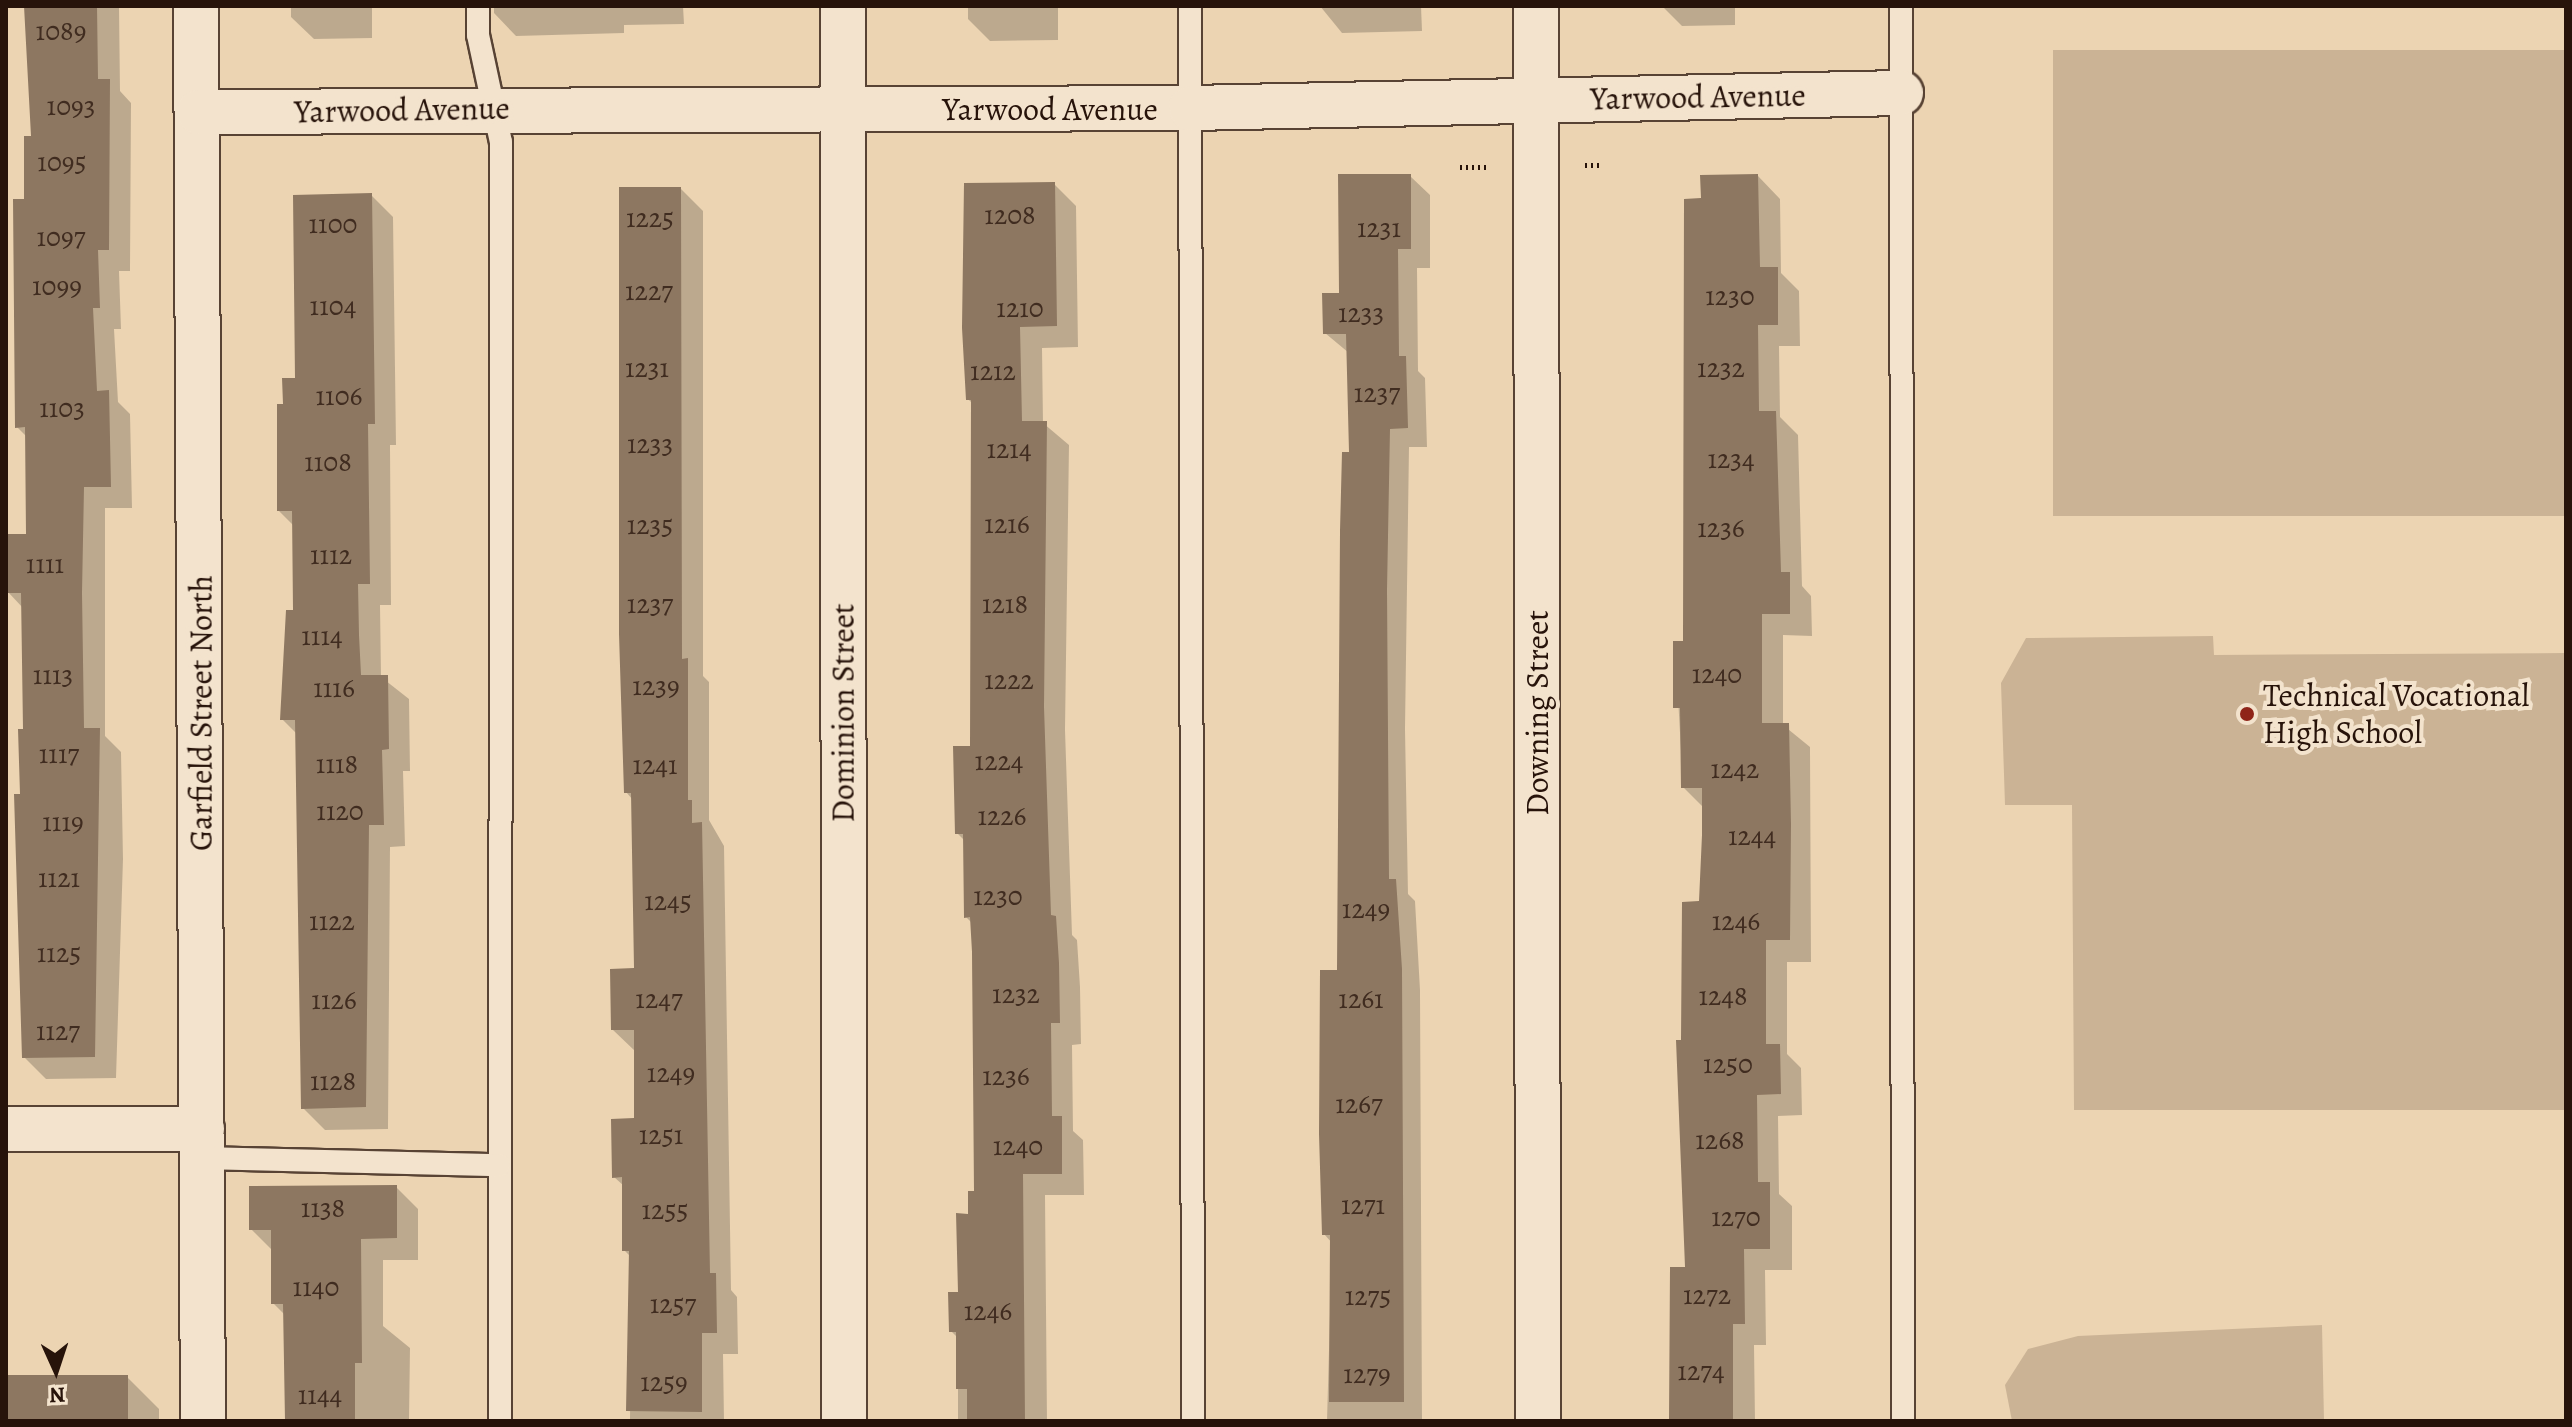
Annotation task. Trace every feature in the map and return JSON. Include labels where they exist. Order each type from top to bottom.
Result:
[{"type":"street","name":"Garfield Street North","points":[[196,6],[199,112],[203,1421]]},
{"type":"street","name":"Dominion Street","points":[[843,6],[844,1421]]},
{"type":"street","name":"Downing Street","points":[[1536,6],[1538,1421]]},
{"type":"street","name":"Yarwood Avenue","points":[[199,112],[492,108],[1191,108],[1901,93]]},
{"type":"street","points":[[6,1129],[202,1143]]},
{"type":"lane","points":[[478,6],[492,108],[501,142],[500,1421]]},
{"type":"lane","points":[[1190,6],[1193,1421]]},
{"type":"lane","points":[[1901,6],[1903,1421]]},
{"type":"lane","points":[[202,1143],[499,1165]]},
{"type":"shaded area","points":[[2053,50],[2566,50],[2566,516],[2053,516]]},
{"type":"shaded area","points":[[2213,636],[2214,655],[2566,653],[2566,1110],[2074,1110],[2072,805],[2005,805],[2001,683],[2026,638]]},
{"type":"shaded area","points":[[2322,1325],[2324,1421],[2012,1421],[2005,1385],[2028,1349],[2078,1336]]},
{"type":"building","points":[[24,6],[97,6],[98,79],[110,79],[109,250],[98,250],[100,308],[93,308],[97,391],[109,390],[111,487],[84,487],[82,593],[84,728],[100,728],[95,1057],[22,1058],[14,794],[20,794],[18,729],[23,729],[21,593],[6,593],[6,534],[26,534],[25,427],[15,428],[13,199],[24,199],[24,136],[31,136]]},
{"type":"building","points":[[1338,174],[1411,174],[1411,249],[1398,249],[1399,356],[1406,356],[1408,428],[1390,429],[1387,590],[1389,879],[1396,879],[1402,969],[1404,1402],[1329,1402],[1330,1235],[1322,1235],[1320,970],[1337,970],[1340,531],[1342,452],[1349,452],[1346,334],[1323,334],[1322,293],[1339,293]]},
{"type":"building","points":[[1758,174],[1760,267],[1778,267],[1778,325],[1758,325],[1759,411],[1776,411],[1781,572],[1790,572],[1790,614],[1762,614],[1762,723],[1789,723],[1791,824],[1790,940],[1766,940],[1766,1044],[1780,1044],[1781,1094],[1757,1095],[1758,1182],[1770,1182],[1770,1249],[1744,1249],[1745,1324],[1733,1324],[1733,1421],[1669,1421],[1670,1267],[1685,1267],[1676,1040],[1681,1040],[1682,902],[1699,901],[1702,835],[1702,788],[1681,788],[1680,708],[1673,708],[1673,641],[1683,641],[1684,199],[1701,198],[1700,175]]},
{"type":"building","points":[[1055,182],[1057,326],[1020,327],[1022,421],[1047,421],[1044,707],[1051,915],[1056,916],[1060,1023],[1051,1023],[1052,1116],[1062,1116],[1062,1174],[1023,1174],[1025,1421],[967,1421],[967,1389],[956,1389],[956,1332],[949,1332],[948,1292],[958,1292],[956,1213],[968,1214],[968,1191],[974,1191],[972,952],[970,917],[964,918],[963,834],[955,834],[953,746],[970,746],[971,400],[966,400],[962,328],[964,183]]},
{"type":"building","points":[[619,187],[681,187],[682,659],[688,658],[688,800],[692,800],[692,823],[702,822],[710,1273],[716,1273],[717,1333],[702,1333],[702,1412],[626,1411],[629,1251],[622,1251],[622,1177],[612,1178],[611,1119],[634,1118],[634,1030],[611,1030],[610,969],[634,968],[631,793],[624,793],[619,634]]},
{"type":"building","points":[[372,193],[375,424],[368,424],[370,584],[358,584],[359,635],[361,675],[388,675],[389,749],[382,750],[384,825],[369,825],[366,1107],[301,1109],[295,720],[280,720],[286,610],[293,610],[292,511],[277,511],[277,404],[283,404],[282,378],[295,378],[293,195]]},
{"type":"building","points":[[397,1185],[397,1238],[361,1239],[362,1363],[355,1363],[355,1421],[285,1421],[283,1304],[271,1304],[271,1230],[249,1230],[249,1186]]},
{"type":"building","points":[[6,1375],[128,1375],[128,1421],[6,1421]]},
{"type":"place","name":"Technical Vocational High School","points":[[2247,714]]}]
